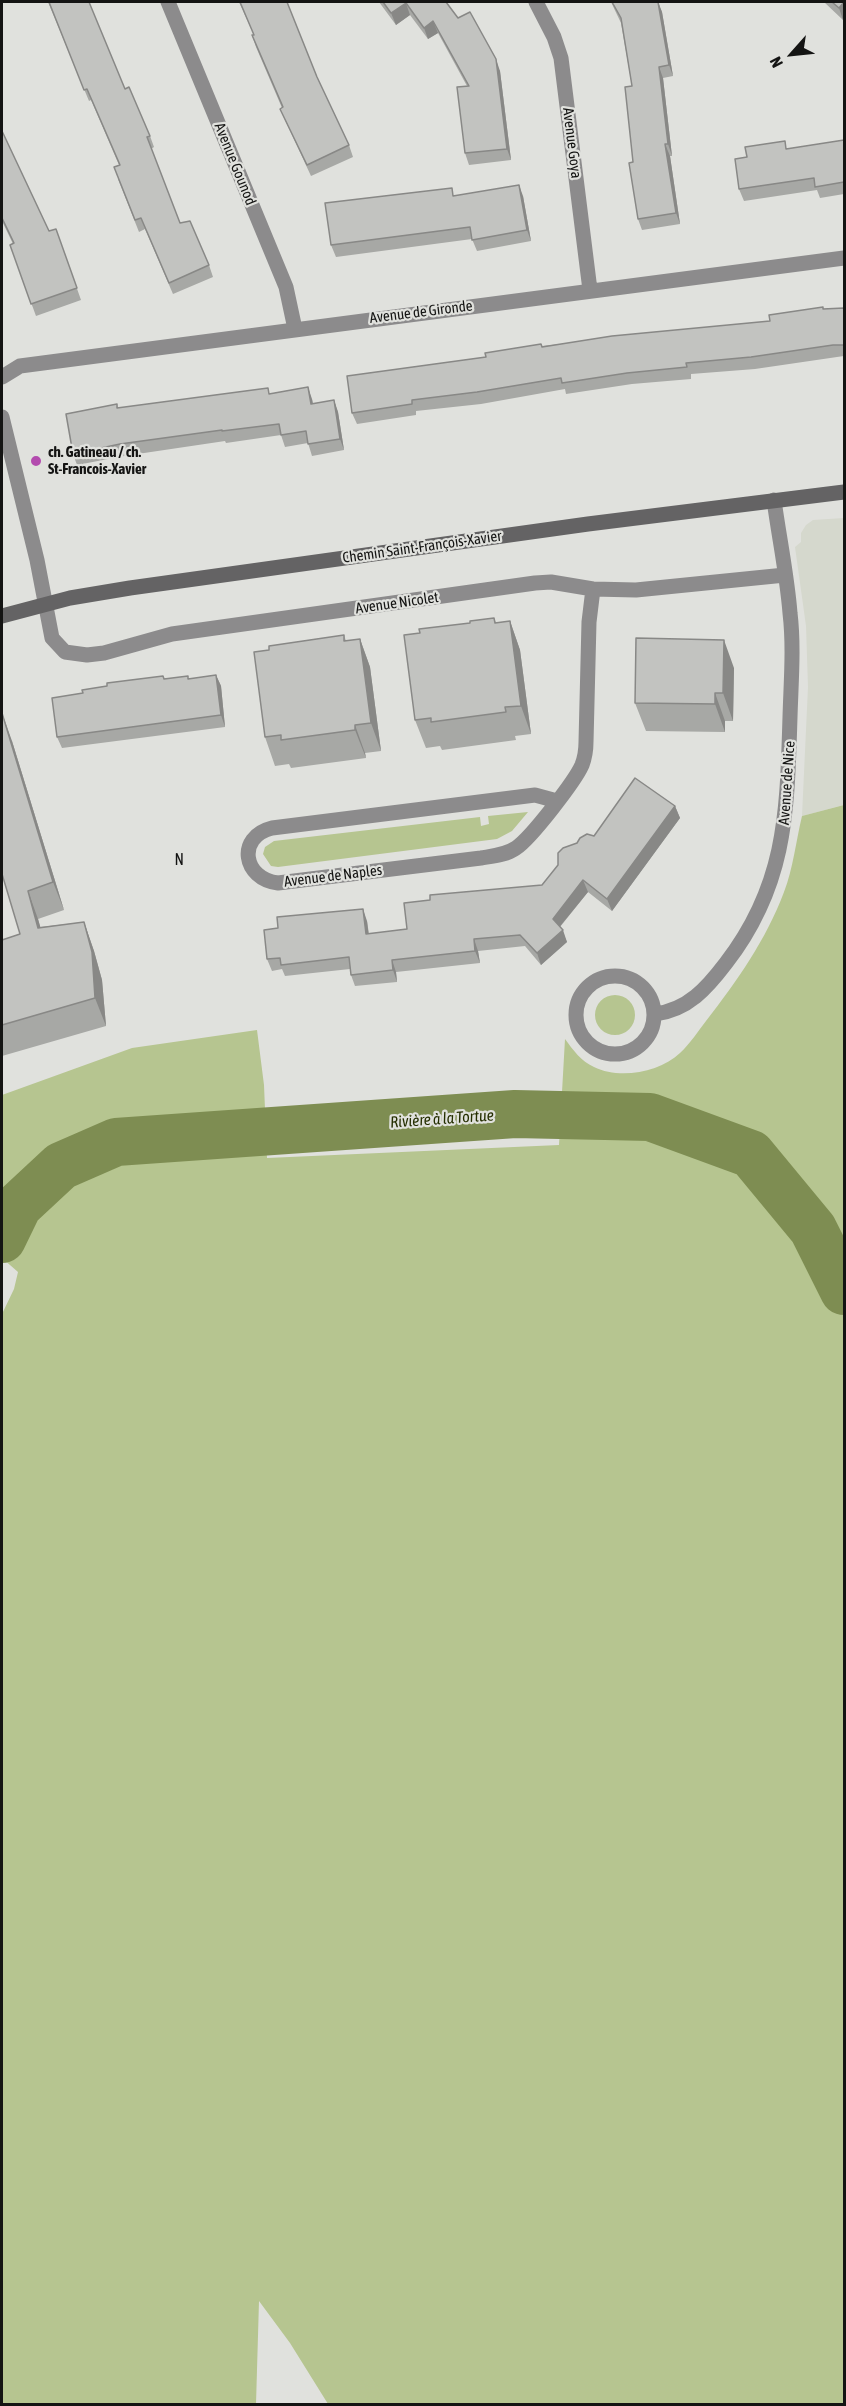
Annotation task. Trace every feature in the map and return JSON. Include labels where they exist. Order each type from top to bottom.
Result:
[{"type":"street","name":"Avenue Gounod","points":[[168,2],[286,287],[294,328]]},
{"type":"street","name":"Avenue Goya","points":[[536,2],[554,37],[561,58],[590,290]]},
{"type":"street","name":"Avenue de Gironde","points":[[2,377],[20,366],[294,328],[844,258]]},
{"type":"street","points":[[2,417],[26,509],[45,604]]},
{"type":"street","name":"Chemin Saint-François-Xavier","points":[[2,616],[45,604],[160,583],[844,492]]},
{"type":"street","name":"Avenue de Nice","points":[[655,1014],[670,1012],[688,1004],[715,978],[752,924],[776,866],[786,819],[792,636],[774,500]]},
{"type":"street","name":"Avenue Nicolet","points":[[45,604],[52,638],[58,647],[64,652],[87,655],[121,649],[172,634],[536,583],[551,582],[593,589],[656,590],[785,575]]},
{"type":"street","name":"Avenue de Naples","points":[[557,801],[535,795],[272,828],[255,836],[249,848],[248,857],[257,875],[266,881],[278,883],[500,855],[511,851],[523,842],[557,801],[577,774],[586,752],[589,622],[593,589]]},
{"type":"street","points":[[613,976],[626,978],[644,988],[651,999],[655,1014],[651,1031],[645,1042],[635,1050],[617,1055],[599,1052],[589,1045],[580,1035],[576,1017],[578,1004],[585,990],[596,980],[613,976]]},
{"type":"shaded area","points":[[844,518],[844,805],[802,816],[808,687],[806,626],[795,547],[801,542],[801,533],[806,525],[813,520]]},
{"type":"green space","points":[[844,805],[844,2404],[328,2404],[290,2343],[259,2301],[256,2404],[2,2404],[2,1314],[14,1289],[18,1272],[2,1258],[2,1095],[132,1048],[257,1030],[264,1085],[267,1158],[559,1145],[565,1039],[585,1062],[604,1071],[639,1072],[672,1060],[691,1042],[729,991],[769,927],[787,883],[802,816]]},
{"type":"green space","points":[[528,812],[512,831],[497,839],[278,867],[271,866],[263,854],[265,847],[274,841],[480,817],[481,826],[489,824],[488,816]]},
{"type":"green space","points":[[615,995],[629,1001],[635,1015],[629,1029],[615,1035],[601,1029],[595,1015],[601,1001]]},
{"type":"building","points":[[49,2],[89,2],[125,89],[129,87],[150,136],[147,137],[180,223],[190,221],[209,265],[169,283],[141,218],[135,220],[114,167],[120,165],[87,89],[84,90]]},
{"type":"building","points":[[240,2],[287,2],[317,77],[349,145],[307,165],[280,109],[283,107]]},
{"type":"building","points":[[383,2],[446,2],[458,18],[470,12],[496,59],[507,149],[465,153],[457,87],[469,86],[433,21],[424,28],[406,3],[391,13]]},
{"type":"building","points":[[612,2],[658,2],[669,65],[659,67],[668,144],[665,144],[676,213],[638,219],[629,163],[633,162],[625,87],[632,86],[621,18]]},
{"type":"building","points":[[832,2],[844,2],[839,8]]},
{"type":"building","points":[[2,131],[49,231],[56,229],[77,288],[31,304],[10,245],[14,243],[2,218]]},
{"type":"building","points":[[844,140],[844,182],[815,187],[814,178],[739,189],[735,159],[747,157],[745,147],[785,141],[786,149]]},
{"type":"building","points":[[519,185],[527,230],[472,240],[470,227],[331,245],[325,203],[452,188],[453,196]]},
{"type":"building","points":[[823,307],[823,309],[844,308],[844,345],[686,363],[687,367],[562,383],[561,378],[412,400],[412,404],[352,413],[347,376],[486,357],[485,353],[541,344],[542,347],[612,336],[770,321],[769,315]]},
{"type":"building","points":[[308,387],[311,404],[334,400],[340,439],[308,444],[306,431],[281,435],[279,424],[120,444],[73,454],[66,414],[117,404],[117,408],[268,388],[269,394]]},
{"type":"building","points":[[494,618],[495,623],[510,621],[521,706],[505,707],[506,712],[431,722],[431,718],[415,720],[404,635],[420,633],[419,629]]},
{"type":"building","points":[[344,635],[344,641],[360,639],[371,723],[355,725],[355,730],[281,740],[281,735],[265,737],[254,652],[269,650],[269,646]]},
{"type":"building","points":[[636,638],[724,640],[723,693],[715,693],[715,704],[635,703]]},
{"type":"building","points":[[216,675],[221,715],[57,737],[52,698],[83,693],[82,690],[107,686],[107,683],[163,676],[164,679],[188,676],[188,679]]},
{"type":"building","points":[[2,713],[53,882],[28,891],[38,928],[84,922],[92,952],[95,998],[2,1025],[2,940],[20,934],[2,874]]},
{"type":"building","points":[[635,778],[675,806],[607,899],[583,880],[553,919],[563,930],[537,953],[520,935],[474,939],[475,951],[392,960],[393,970],[351,975],[349,957],[281,965],[280,958],[267,959],[264,930],[278,928],[277,917],[363,909],[366,934],[407,929],[404,903],[430,900],[430,895],[542,885],[558,865],[558,853],[563,848],[577,843],[587,834],[594,836]]},
{"type":"waterway","name":"Rivière à la Tortue","points":[[2,1239],[18,1206],[61,1166],[116,1142],[515,1114],[650,1117],[751,1154],[813,1229],[844,1291]]},
{"type":"place","name":"ch. Gatineau / ch. St-Francois-Xavier","points":[[36,461]]},
{"type":"district","name":"N","points":[[180,860]]}]
